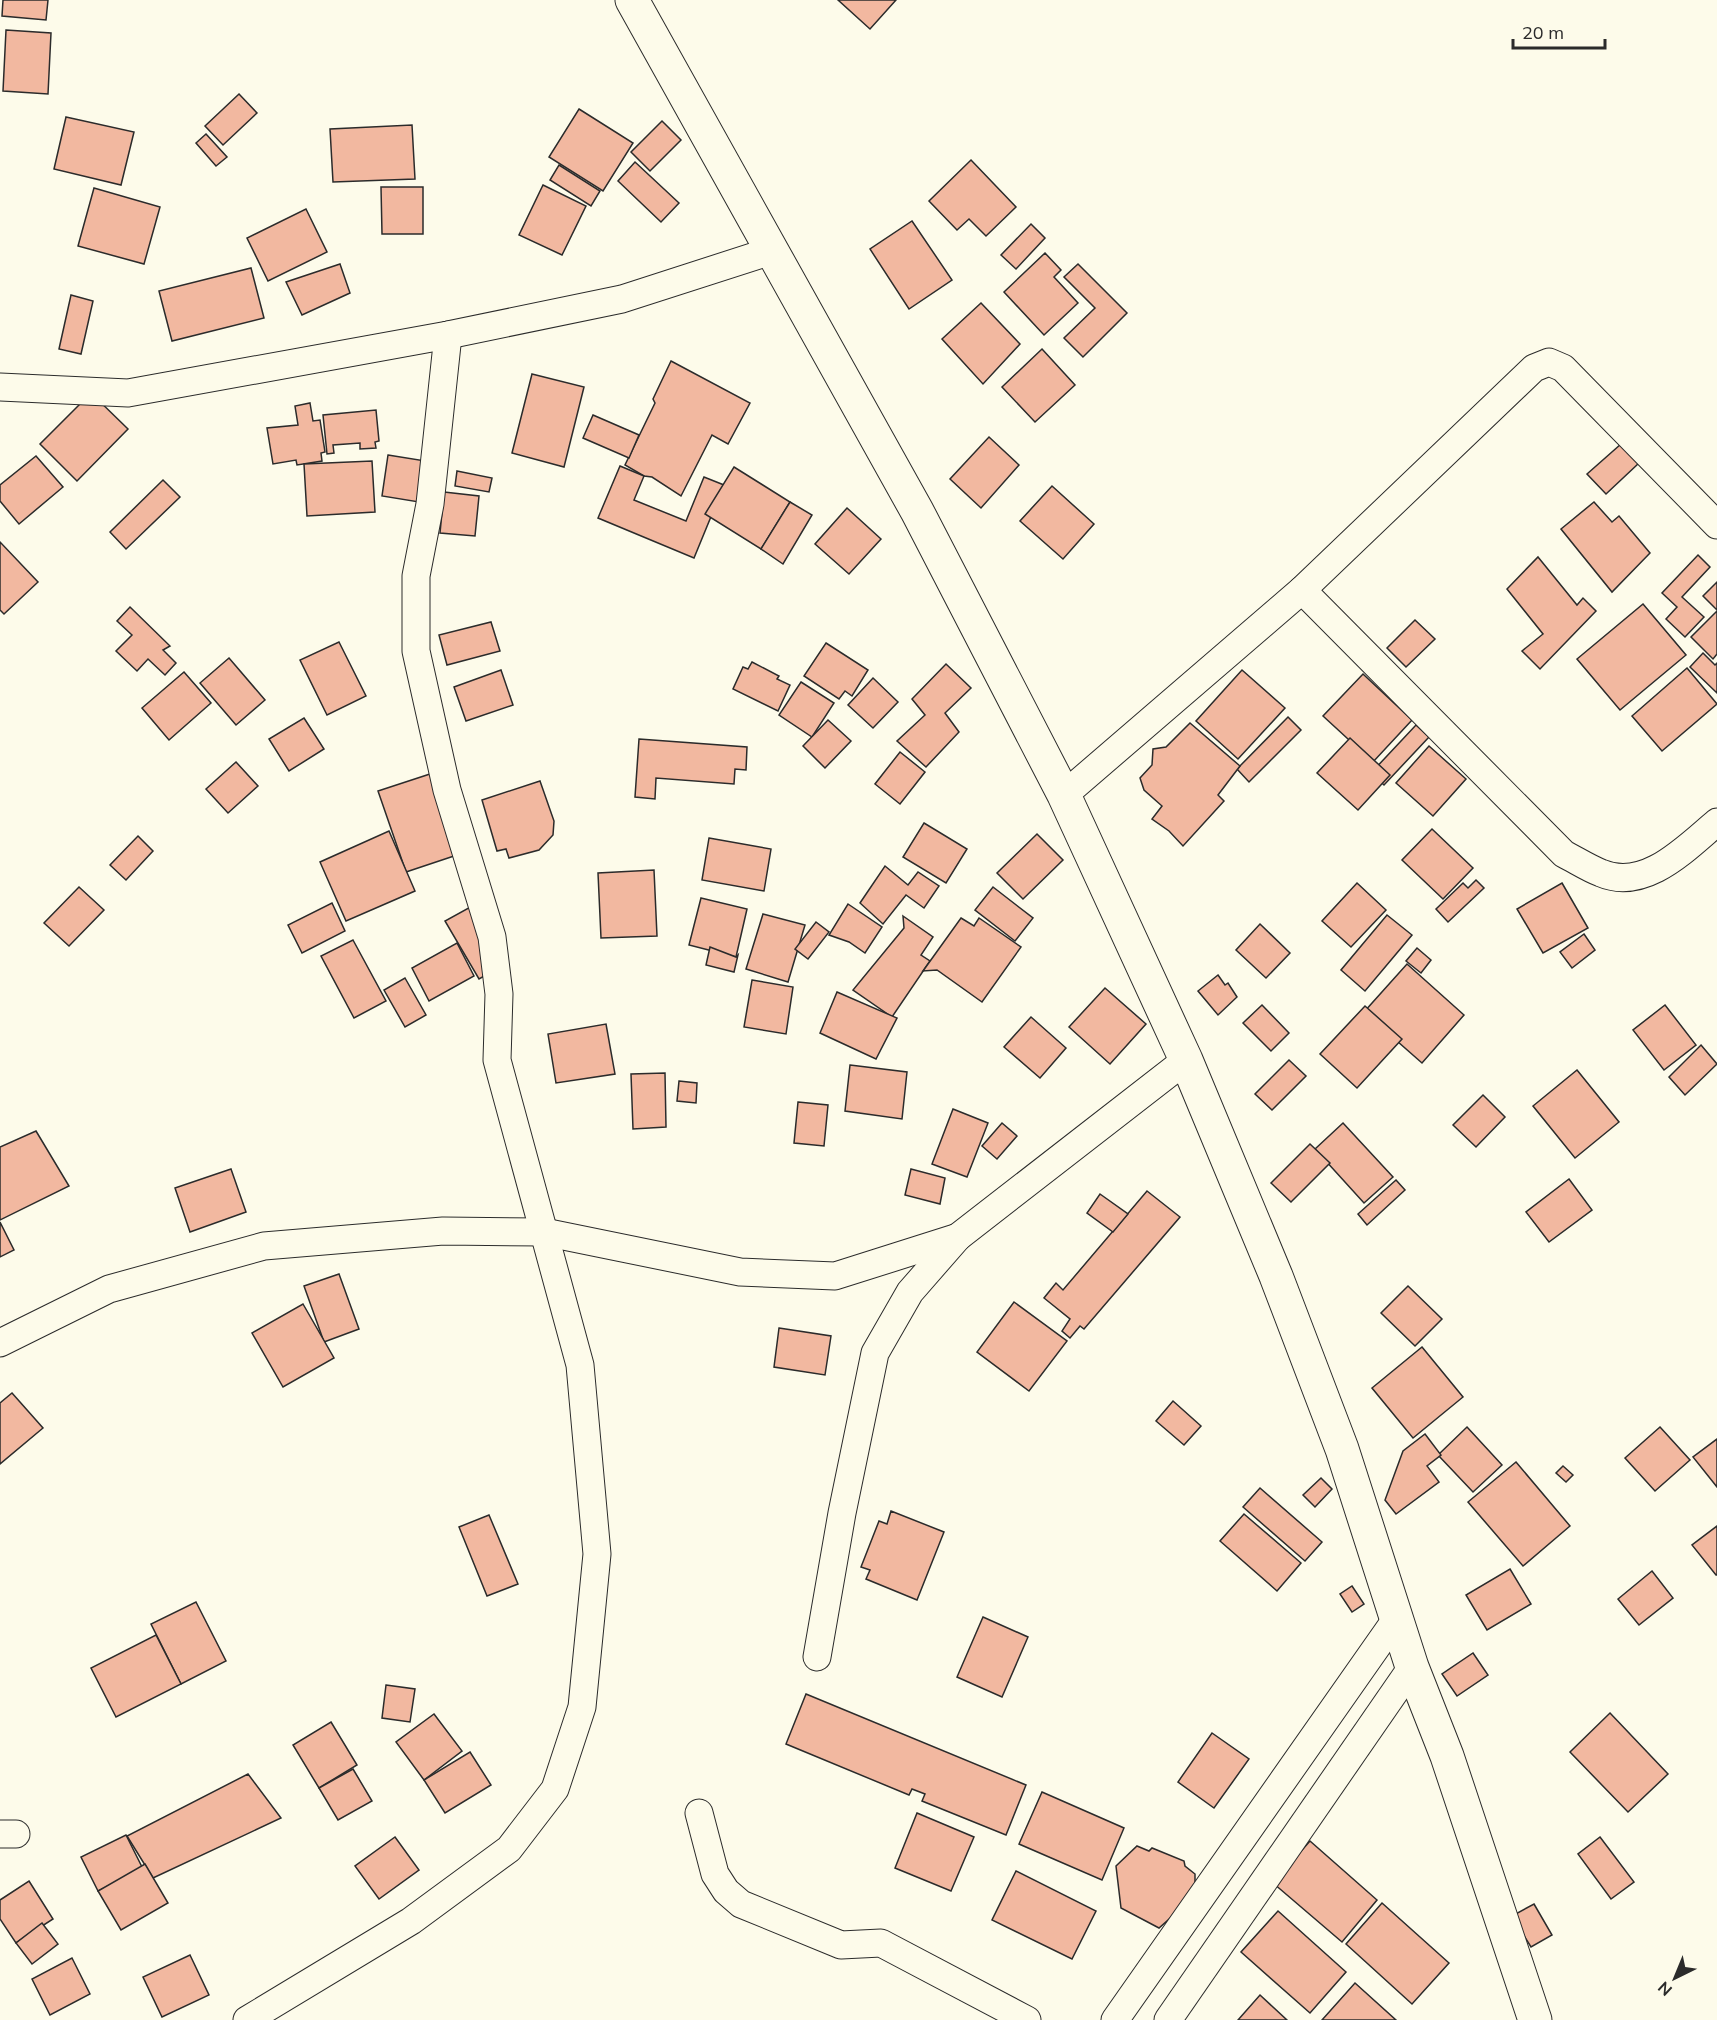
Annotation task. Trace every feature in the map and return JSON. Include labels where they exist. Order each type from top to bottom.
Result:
[{"type":"street","points":[[632,0],[917,511],[1064,795],[1186,1060],[1276,1276],[1333,1427],[1413,1667],[1447,1756],[1535,2020]]},
{"type":"street","points":[[0,387],[128,393],[448,335],[622,299],[771,251]]},
{"type":"street","points":[[247,2020],[411,1921],[509,1849],[555,1789],[582,1707],[597,1554],[580,1365],[497,1060],[499,994],[492,937],[447,790],[416,651],[416,576],[430,504],[448,335]]},
{"type":"street","points":[[1064,795],[1302,590],[1534,368],[1549,362],[1563,368],[1717,525]]},
{"type":"street","points":[[1302,590],[1564,854],[1603,875],[1637,877],[1667,864],[1717,822]]},
{"type":"street","points":[[818,1657],[842,1513],[875,1353],[910,1292],[958,1237],[1186,1060]]},
{"type":"street","points":[[0,1343],[109,1289],[264,1246],[443,1231],[544,1233],[741,1272],[835,1276],[958,1237]]},
{"type":"street","points":[[1115,2020],[1397,1618]]},
{"type":"street","points":[[1168,2020],[1413,1667]]},
{"type":"street","points":[[699,1813],[715,1874],[726,1891],[741,1904],[841,1945],[881,1943],[1027,2020]]},
{"type":"building","points":[[3,0],[48,0],[46,20],[2,16]]},
{"type":"building","points":[[838,0],[896,0],[870,29]]},
{"type":"building","points":[[6,30],[51,33],[48,94],[3,91]]},
{"type":"building","points":[[239,94],[257,113],[223,145],[205,126]]},
{"type":"building","points":[[579,109],[633,143],[603,191],[549,157]]},
{"type":"building","points":[[66,117],[134,132],[121,185],[54,169]]},
{"type":"building","points":[[662,121],[681,140],[650,171],[631,152]]},
{"type":"building","points":[[412,125],[415,179],[333,182],[330,129]]},
{"type":"building","points":[[206,134],[227,157],[216,166],[196,143]]},
{"type":"building","points":[[971,160],[1016,207],[986,236],[969,219],[957,230],[929,201]]},
{"type":"building","points":[[635,162],[679,203],[661,222],[618,181]]},
{"type":"building","points":[[559,165],[600,191],[591,206],[550,180]]},
{"type":"building","points":[[543,185],[586,206],[562,255],[519,235]]},
{"type":"building","points":[[381,187],[423,187],[423,234],[382,234]]},
{"type":"building","points":[[94,188],[160,207],[144,264],[78,246]]},
{"type":"building","points":[[306,209],[327,252],[268,281],[247,238]]},
{"type":"building","points":[[912,221],[952,280],[909,309],[870,249]]},
{"type":"building","points":[[1031,224],[1045,238],[1016,269],[1001,255]]},
{"type":"building","points":[[1045,253],[1061,270],[1054,277],[1078,303],[1044,335],[1004,292]]},
{"type":"building","points":[[340,264],[350,293],[302,315],[286,282]]},
{"type":"building","points":[[1078,264],[1127,313],[1083,357],[1064,338],[1095,308],[1064,277]]},
{"type":"building","points":[[251,268],[264,318],[172,341],[159,291]]},
{"type":"building","points":[[71,295],[93,301],[81,354],[59,349]]},
{"type":"building","points":[[981,303],[1020,344],[983,384],[942,339]]},
{"type":"building","points":[[1042,349],[1075,385],[1035,422],[1002,387]]},
{"type":"building","points":[[671,361],[750,403],[728,444],[712,435],[681,496],[652,477],[644,476],[625,465],[655,403],[653,399]]},
{"type":"building","points":[[532,374],[584,387],[564,467],[512,453]]},
{"type":"building","points":[[91,393],[128,429],[77,481],[40,444]]},
{"type":"building","points":[[310,403],[313,421],[320,420],[325,452],[321,453],[322,461],[297,465],[296,460],[273,464],[267,428],[298,425],[295,406]]},
{"type":"building","points":[[376,410],[379,441],[375,442],[376,448],[360,449],[360,443],[333,445],[334,453],[327,454],[323,415]]},
{"type":"building","points":[[593,415],[639,435],[629,458],[583,438]]},
{"type":"building","points":[[989,437],[1019,465],[981,508],[950,479]]},
{"type":"building","points":[[1621,444],[1639,463],[1606,494],[1587,474]]},
{"type":"building","points":[[388,455],[432,462],[425,503],[382,496]]},
{"type":"building","points":[[36,456],[63,487],[19,524],[0,501],[0,485]]},
{"type":"building","points":[[372,461],[375,512],[307,516],[304,464]]},
{"type":"building","points":[[620,466],[644,476],[634,500],[686,521],[704,477],[724,485],[694,558],[598,518]]},
{"type":"building","points":[[734,467],[790,502],[761,549],[705,514]]},
{"type":"building","points":[[457,471],[492,478],[489,492],[455,486]]},
{"type":"building","points":[[163,480],[180,497],[126,549],[110,532]]},
{"type":"building","points":[[1052,486],[1094,524],[1063,559],[1020,521]]},
{"type":"building","points":[[444,492],[479,496],[475,536],[440,533]]},
{"type":"building","points":[[790,502],[812,515],[783,564],[761,549]]},
{"type":"building","points":[[1594,502],[1612,522],[1619,516],[1650,553],[1612,592],[1561,529]]},
{"type":"building","points":[[847,508],[881,539],[849,574],[815,544]]},
{"type":"building","points":[[0,542],[38,582],[4,614],[0,610]]},
{"type":"building","points":[[1698,555],[1710,567],[1682,597],[1704,617],[1685,637],[1666,619],[1677,607],[1662,593]]},
{"type":"building","points":[[1538,557],[1577,605],[1583,598],[1596,611],[1540,669],[1522,651],[1543,634],[1507,589]]},
{"type":"building","points":[[1717,582],[1717,610],[1703,596]]},
{"type":"building","points":[[1643,604],[1686,655],[1620,710],[1577,659]]},
{"type":"building","points":[[130,607],[170,646],[163,650],[176,663],[165,675],[148,659],[137,671],[116,651],[132,635],[117,621]]},
{"type":"building","points":[[1717,611],[1717,654],[1713,659],[1691,637]]},
{"type":"building","points":[[1415,620],[1435,639],[1406,667],[1387,648]]},
{"type":"building","points":[[491,622],[500,651],[447,665],[439,635]]},
{"type":"building","points":[[339,642],[366,696],[327,715],[300,660]]},
{"type":"building","points":[[826,643],[868,670],[852,696],[845,691],[839,699],[804,676]]},
{"type":"building","points":[[1703,653],[1715,665],[1717,663],[1717,693],[1690,667]]},
{"type":"building","points":[[229,658],[265,700],[236,725],[200,683]]},
{"type":"building","points":[[752,662],[779,676],[777,679],[790,685],[778,711],[733,689],[743,667],[748,669]]},
{"type":"building","points":[[946,664],[971,688],[945,713],[959,732],[926,767],[897,741],[925,715],[912,699]]},
{"type":"building","points":[[1687,668],[1717,704],[1662,751],[1632,716]]},
{"type":"building","points":[[501,670],[513,705],[466,721],[454,687]]},
{"type":"building","points":[[1242,670],[1285,708],[1238,759],[1196,721]]},
{"type":"building","points":[[184,672],[211,703],[169,740],[142,708]]},
{"type":"building","points":[[1363,674],[1412,720],[1373,762],[1323,716]]},
{"type":"building","points":[[873,678],[898,702],[873,728],[848,705]]},
{"type":"building","points":[[801,682],[834,703],[812,737],[779,715]]},
{"type":"building","points":[[1288,717],[1301,730],[1249,782],[1237,769]]},
{"type":"building","points":[[304,718],[324,749],[289,771],[269,739]]},
{"type":"building","points":[[828,720],[851,741],[825,768],[803,746]]},
{"type":"building","points":[[1190,723],[1240,766],[1218,795],[1224,801],[1183,846],[1169,831],[1152,819],[1162,806],[1144,790],[1140,778],[1152,765],[1153,749],[1166,747]]},
{"type":"building","points":[[1416,725],[1429,737],[1384,785],[1371,773]]},
{"type":"building","points":[[1350,738],[1390,775],[1358,810],[1317,773]]},
{"type":"building","points":[[639,739],[747,747],[746,770],[735,769],[734,784],[656,778],[655,799],[635,797]]},
{"type":"building","points":[[1429,746],[1466,779],[1433,816],[1396,783]]},
{"type":"building","points":[[900,752],[925,772],[900,804],[875,784]]},
{"type":"building","points":[[236,762],[258,786],[228,813],[206,789]]},
{"type":"building","points":[[433,773],[460,854],[406,872],[378,791]]},
{"type":"building","points":[[540,781],[554,821],[553,835],[539,850],[509,858],[506,849],[497,851],[482,800]]},
{"type":"building","points":[[924,823],[967,849],[946,883],[903,857]]},
{"type":"building","points":[[1432,829],[1473,868],[1443,899],[1402,860]]},
{"type":"building","points":[[389,831],[415,891],[346,921],[320,862]]},
{"type":"building","points":[[1037,834],[1063,860],[1023,899],[997,873]]},
{"type":"building","points":[[138,836],[153,851],[126,880],[110,865]]},
{"type":"building","points":[[709,838],[771,849],[764,891],[702,880]]},
{"type":"building","points":[[885,866],[908,885],[918,872],[939,886],[924,908],[906,895],[883,924],[860,903]]},
{"type":"building","points":[[654,870],[657,936],[601,938],[598,873]]},
{"type":"building","points":[[1476,880],[1484,888],[1448,922],[1436,909],[1463,883],[1468,888]]},
{"type":"building","points":[[1357,883],[1386,910],[1351,947],[1322,921]]},
{"type":"building","points":[[1562,883],[1588,928],[1543,953],[1517,909]]},
{"type":"building","points":[[79,887],[104,910],[69,946],[44,923]]},
{"type":"building","points":[[993,887],[1033,918],[1015,941],[975,910]]},
{"type":"building","points":[[701,898],[747,909],[736,957],[689,945]]},
{"type":"building","points":[[332,903],[345,931],[302,953],[288,925]]},
{"type":"building","points":[[848,904],[882,927],[865,953],[849,942],[829,935]]},
{"type":"building","points":[[474,905],[504,965],[479,979],[445,921]]},
{"type":"building","points":[[763,914],[805,925],[788,982],[746,969]]},
{"type":"building","points":[[1387,915],[1412,935],[1365,991],[1341,970]]},
{"type":"building","points":[[903,916],[933,937],[921,955],[930,961],[892,1017],[853,990],[904,928]]},
{"type":"building","points":[[961,918],[974,926],[979,918],[1021,947],[982,1002],[937,970],[923,971]]},
{"type":"building","points":[[816,922],[829,932],[808,959],[795,949]]},
{"type":"building","points":[[1260,924],[1290,953],[1266,978],[1236,950]]},
{"type":"building","points":[[1584,934],[1595,950],[1572,968],[1560,952]]},
{"type":"building","points":[[353,940],[386,1001],[354,1018],[321,956]]},
{"type":"building","points":[[457,943],[474,976],[429,1001],[412,968]]},
{"type":"building","points":[[710,947],[736,957],[738,955],[734,972],[706,965]]},
{"type":"building","points":[[1417,948],[1431,960],[1421,973],[1406,961]]},
{"type":"building","points":[[1407,964],[1464,1015],[1422,1063],[1364,1012]]},
{"type":"building","points":[[1218,975],[1225,985],[1228,983],[1237,997],[1218,1015],[1198,991]]},
{"type":"building","points":[[405,978],[426,1015],[405,1027],[384,990]]},
{"type":"building","points":[[752,980],[793,987],[786,1034],[744,1027]]},
{"type":"building","points":[[1105,988],[1146,1024],[1110,1064],[1069,1027]]},
{"type":"building","points":[[837,992],[897,1018],[876,1059],[820,1033]]},
{"type":"building","points":[[1262,1005],[1289,1033],[1271,1051],[1243,1023]]},
{"type":"building","points":[[1665,1005],[1696,1045],[1664,1070],[1633,1030]]},
{"type":"building","points":[[1365,1006],[1402,1039],[1357,1088],[1320,1054]]},
{"type":"building","points":[[1031,1017],[1066,1048],[1040,1078],[1004,1047]]},
{"type":"building","points":[[606,1024],[615,1074],[556,1083],[548,1034]]},
{"type":"building","points":[[1701,1045],[1717,1064],[1685,1095],[1669,1077]]},
{"type":"building","points":[[1289,1060],[1306,1076],[1272,1110],[1255,1094]]},
{"type":"building","points":[[850,1065],[907,1072],[902,1119],[845,1111]]},
{"type":"building","points":[[1577,1070],[1619,1122],[1575,1158],[1533,1106]]},
{"type":"building","points":[[665,1073],[666,1127],[633,1129],[631,1074]]},
{"type":"building","points":[[679,1081],[697,1083],[696,1103],[677,1101]]},
{"type":"building","points":[[1483,1095],[1505,1117],[1476,1147],[1453,1125]]},
{"type":"building","points":[[798,1102],[828,1105],[824,1146],[794,1143]]},
{"type":"building","points":[[953,1109],[988,1123],[967,1177],[932,1164]]},
{"type":"building","points":[[1002,1123],[1017,1136],[997,1159],[982,1146]]},
{"type":"building","points":[[1343,1123],[1393,1177],[1364,1203],[1315,1149]]},
{"type":"building","points":[[36,1131],[69,1186],[0,1220],[0,1147]]},
{"type":"building","points":[[1310,1144],[1330,1163],[1291,1202],[1271,1183]]},
{"type":"building","points":[[231,1169],[246,1212],[190,1232],[175,1188]]},
{"type":"building","points":[[911,1169],[945,1178],[940,1204],[905,1195]]},
{"type":"building","points":[[1569,1179],[1592,1210],[1549,1242],[1526,1212]]},
{"type":"building","points":[[1396,1180],[1405,1190],[1367,1225],[1358,1214]]},
{"type":"building","points":[[1147,1191],[1180,1217],[1084,1329],[1080,1326],[1070,1338],[1062,1331],[1070,1319],[1044,1298],[1056,1283],[1063,1290]]},
{"type":"building","points":[[1100,1194],[1128,1214],[1113,1232],[1087,1213]]},
{"type":"building","points":[[0,1222],[14,1250],[0,1257]]},
{"type":"building","points":[[339,1274],[359,1329],[324,1342],[304,1286]]},
{"type":"building","points":[[1408,1286],[1442,1319],[1415,1346],[1381,1313]]},
{"type":"building","points":[[1014,1302],[1067,1341],[1029,1391],[977,1352]]},
{"type":"building","points":[[303,1304],[334,1358],[283,1387],[252,1333]]},
{"type":"building","points":[[779,1328],[831,1336],[825,1375],[774,1367]]},
{"type":"building","points":[[1422,1347],[1463,1397],[1413,1438],[1372,1388]]},
{"type":"building","points":[[12,1393],[43,1428],[0,1464],[0,1403]]},
{"type":"building","points":[[1173,1401],[1201,1426],[1184,1445],[1156,1421]]},
{"type":"building","points":[[1467,1427],[1502,1465],[1473,1492],[1438,1455]]},
{"type":"building","points":[[1660,1427],[1690,1460],[1655,1491],[1625,1458]]},
{"type":"building","points":[[1425,1434],[1441,1455],[1427,1466],[1439,1482],[1396,1514],[1385,1500],[1403,1451]]},
{"type":"building","points":[[1717,1439],[1717,1487],[1693,1457]]},
{"type":"building","points":[[1516,1462],[1570,1526],[1523,1566],[1468,1502]]},
{"type":"building","points":[[1563,1466],[1573,1475],[1566,1482],[1556,1473]]},
{"type":"building","points":[[1321,1478],[1332,1489],[1315,1507],[1303,1495]]},
{"type":"building","points":[[1260,1488],[1322,1542],[1305,1561],[1243,1507]]},
{"type":"building","points":[[891,1511],[944,1532],[917,1600],[866,1579],[870,1570],[861,1567],[879,1521],[887,1524]]},
{"type":"building","points":[[1244,1514],[1301,1563],[1277,1591],[1220,1541]]},
{"type":"building","points":[[489,1515],[518,1584],[487,1596],[459,1527]]},
{"type":"building","points":[[1717,1526],[1717,1575],[1716,1575],[1692,1545]]},
{"type":"building","points":[[1510,1569],[1531,1604],[1487,1630],[1466,1595]]},
{"type":"building","points":[[1652,1571],[1673,1598],[1639,1625],[1618,1599]]},
{"type":"building","points":[[1352,1586],[1364,1604],[1352,1612],[1340,1594]]},
{"type":"building","points":[[196,1602],[226,1661],[181,1684],[151,1624]]},
{"type":"building","points":[[983,1617],[1028,1637],[1002,1697],[957,1677]]},
{"type":"building","points":[[156,1635],[181,1684],[116,1717],[91,1668]]},
{"type":"building","points":[[1473,1653],[1488,1675],[1457,1696],[1442,1674]]},
{"type":"building","points":[[386,1685],[415,1689],[410,1722],[382,1718]]},
{"type":"building","points":[[806,1694],[1026,1785],[1006,1835],[922,1801],[925,1794],[912,1789],[909,1795],[786,1744]]},
{"type":"building","points":[[1610,1713],[1668,1774],[1628,1812],[1570,1752]]},
{"type":"building","points":[[434,1714],[462,1751],[424,1780],[396,1742]]},
{"type":"building","points":[[331,1722],[357,1765],[319,1788],[293,1745]]},
{"type":"building","points":[[1212,1733],[1249,1759],[1214,1808],[1178,1782]]},
{"type":"building","points":[[470,1752],[491,1785],[445,1813],[424,1780]]},
{"type":"building","points":[[353,1769],[372,1801],[338,1820],[319,1788]]},
{"type":"building","points":[[248,1774],[281,1818],[153,1878],[127,1836]]},
{"type":"building","points":[[1042,1792],[1124,1828],[1102,1880],[1019,1844]]},
{"type":"building","points":[[917,1813],[974,1837],[951,1891],[895,1868]]},
{"type":"building","points":[[126,1835],[143,1869],[98,1891],[81,1857]]},
{"type":"building","points":[[395,1837],[419,1870],[379,1899],[355,1866]]},
{"type":"building","points":[[1600,1837],[1634,1882],[1611,1899],[1578,1854]]},
{"type":"building","points":[[1310,1841],[1377,1900],[1342,1942],[1273,1883]]},
{"type":"building","points":[[1137,1846],[1149,1851],[1152,1848],[1184,1861],[1185,1866],[1195,1874],[1195,1896],[1159,1928],[1121,1908],[1116,1866]]},
{"type":"building","points":[[145,1864],[168,1903],[121,1930],[98,1891]]},
{"type":"building","points":[[1016,1871],[1096,1911],[1072,1959],[992,1920]]},
{"type":"building","points":[[29,1881],[53,1919],[16,1943],[0,1919],[0,1900]]},
{"type":"building","points":[[1382,1903],[1449,1963],[1412,2004],[1346,1944]]},
{"type":"building","points":[[1534,1904],[1552,1935],[1531,1947],[1512,1916]]},
{"type":"building","points":[[1278,1911],[1346,1972],[1310,2013],[1241,1952]]},
{"type":"building","points":[[42,1923],[58,1944],[32,1964],[16,1943]]},
{"type":"building","points":[[190,1955],[209,1995],[162,2017],[143,1977]]},
{"type":"building","points":[[72,1958],[90,1994],[50,2015],[32,1979]]},
{"type":"building","points":[[1355,1983],[1396,2020],[1322,2020]]},
{"type":"building","points":[[1260,1995],[1287,2020],[1238,2020]]}]
